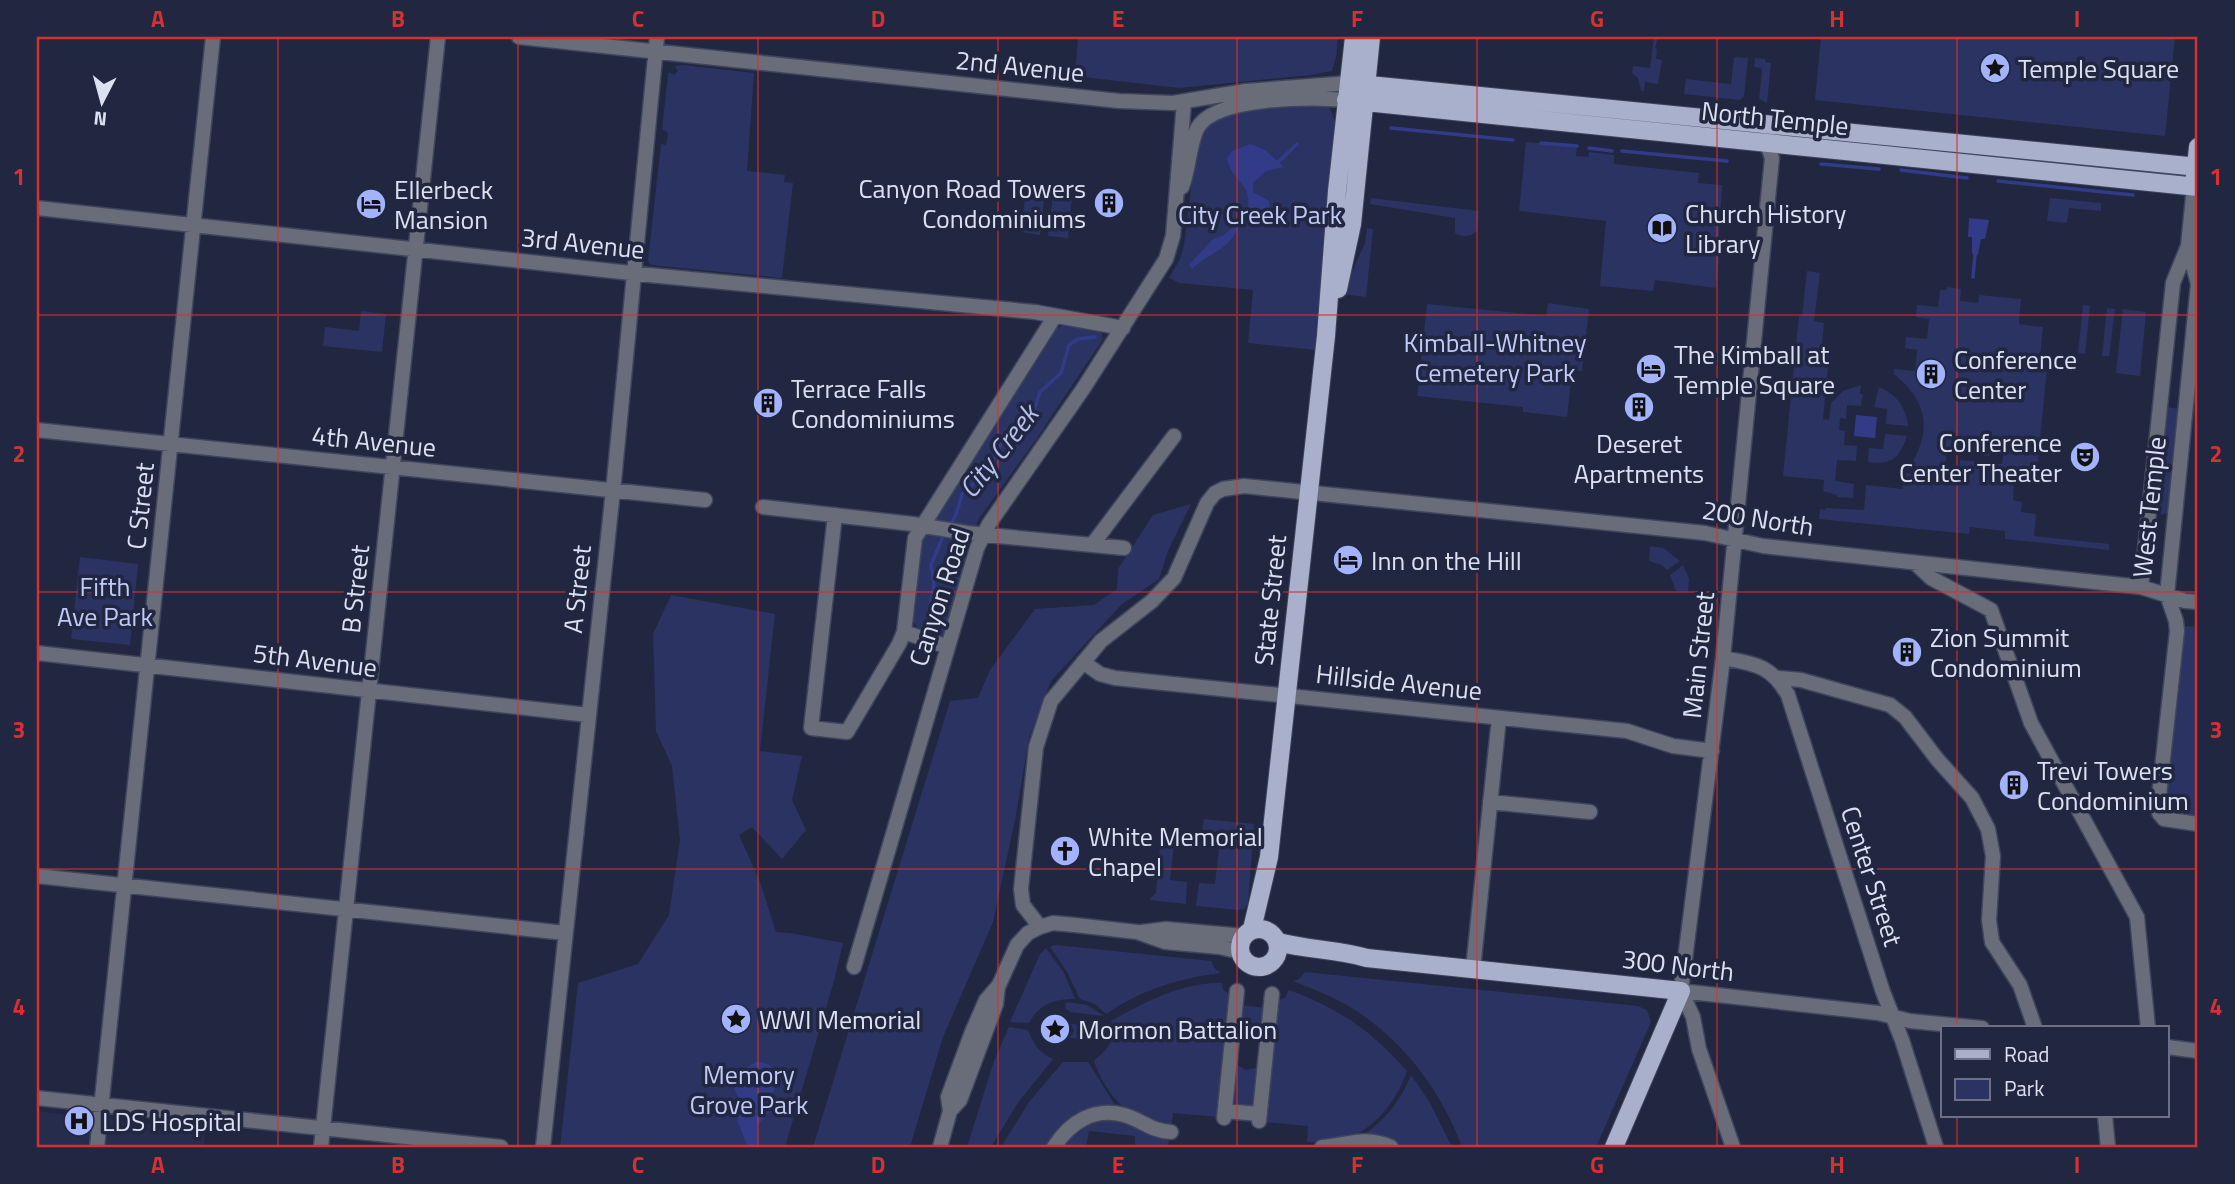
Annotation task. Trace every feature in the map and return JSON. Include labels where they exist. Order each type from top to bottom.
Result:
[{"type":"main road","name":"State Street","points":[[1260,941],[1326,336],[1349,241],[1356,92],[1354,37]]},
{"type":"main road","name":"State Street","points":[[1356,92],[1371,37]]},
{"type":"main road","name":"North Temple","points":[[1356,92],[1777,124],[2197,167]]},
{"type":"main road","name":"North Temple","points":[[1356,92],[1773,149],[2196,187]]},
{"type":"main road","name":"West Temple","points":[[2196,187],[2198,147]]},
{"type":"main road","name":"300 North","points":[[1260,941],[1341,950],[1367,958],[1681,991]]},
{"type":"main road","points":[[1614,1147],[1681,991]]},
{"type":"street","name":"C Street","points":[[97,1147],[213,37]]},
{"type":"street","name":"B Street","points":[[321,1147],[438,37]]},
{"type":"street","name":"2nd Avenue","points":[[519,37],[657,44],[1119,102],[1184,102],[1245,91],[1356,92]]},
{"type":"street","name":"A Street","points":[[543,1147],[613,491],[657,44]]},
{"type":"street","name":"Canyon Road","points":[[1176,202],[1189,170],[1198,127],[1219,110],[1256,102],[1356,92]]},
{"type":"street","name":"Canyon Road","points":[[854,967],[983,535],[1167,259],[1173,236],[1184,102]]},
{"type":"street","name":"Main Street","points":[[1733,1147],[1699,1049],[1693,1017],[1681,991],[1723,658],[1777,124]]},
{"type":"street","name":"West Temple","points":[[2141,587],[2173,283],[2188,246],[2196,187]]},
{"type":"street","name":"3rd Avenue","points":[[37,208],[634,274],[952,303],[1123,328]]},
{"type":"street","name":"West Temple","points":[[2188,246],[2198,284],[2167,595],[2176,621],[2176,631],[2158,809],[2161,817],[2168,821],[2198,824]]},
{"type":"street","name":"Canyon Road","points":[[904,632],[913,547],[922,525],[1055,316]]},
{"type":"street","name":"4th Avenue","points":[[37,430],[705,500]]},
{"type":"street","points":[[1092,545],[1174,436]]},
{"type":"street","name":"200 North","points":[[1040,927],[1023,905],[1021,896],[1036,747],[1051,701],[1110,633],[1152,601],[1174,578],[1207,503],[1216,493],[1229,487],[1309,492],[1705,533],[1763,547],[2141,587],[2198,602]]},
{"type":"street","points":[[763,507],[922,525],[983,535],[1124,548]]},
{"type":"street","points":[[835,515],[811,728],[847,732],[904,632],[948,647]]},
{"type":"street","points":[[1915,563],[1931,578],[1991,610],[2031,723],[2137,918],[2148,1026]]},
{"type":"street","name":"5th Avenue","points":[[37,653],[589,715]]},
{"type":"street","points":[[1723,658],[1764,668],[1779,678],[1801,680],[1890,705],[1905,717],[1937,759],[1972,798],[1988,829],[1993,856],[1989,920],[1992,943],[2020,985],[2034,1026]]},
{"type":"street","name":"Hillside Avenue","points":[[1083,662],[1100,674],[1115,678],[1627,731],[1672,746],[1712,751]]},
{"type":"street","name":"Center Street","points":[[1779,678],[1788,695],[1936,1147]]},
{"type":"street","points":[[1473,969],[1499,718]]},
{"type":"street","points":[[1490,802],[1590,812]]},
{"type":"street","points":[[37,876],[565,933]]},
{"type":"street","name":"300 North","points":[[1040,927],[1053,923],[1137,932],[1166,929],[1260,941]]},
{"type":"street","points":[[940,1147],[950,1111],[960,1100],[996,1004],[999,985],[1020,941],[1040,927]]},
{"type":"street","points":[[1237,991],[1225,1114],[1259,1118],[1272,994]]},
{"type":"street","name":"300 North","points":[[1681,991],[1966,1026]]},
{"type":"street","points":[[2168,1047],[2198,1051]]},
{"type":"street","points":[[37,1098],[501,1147]]},
{"type":"street","points":[[1055,1147],[1072,1125],[1088,1115],[1126,1115],[1149,1128],[1171,1132]]},
{"type":"street","points":[[2105,1118],[2108,1147]]},
{"type":"street","points":[[1322,1147],[1365,1140],[1376,1140],[1391,1147]]},
{"type":"shaded area","points":[[1250,144],[1265,150],[1284,167],[1266,171],[1253,183],[1253,192],[1269,201],[1270,212],[1262,219],[1238,227],[1230,241],[1192,269],[1189,265],[1212,240],[1231,229],[1248,208],[1247,192],[1232,171],[1227,158],[1232,151]]},
{"type":"shaded area","points":[[1969,218],[1989,220],[1978,255],[1972,254],[1972,237],[1968,237]]},
{"type":"shaded area","points":[[1856,415],[1877,417],[1875,438],[1854,436]]},
{"type":"shaded area","points":[[757,1061],[770,1065],[777,1083],[772,1095],[772,1109],[757,1126],[757,1147],[748,1147],[738,1123],[739,1099],[732,1084],[734,1077]]},
{"type":"shaded area","name":"LDS Hospital","points":[[37,1111],[205,1131],[204,1147],[37,1147]]},
{"type":"green space","points":[[1078,37],[1338,37],[1332,71],[1179,88],[1075,76]]},
{"type":"green space","points":[[1654,37],[1658,37],[1656,59],[1662,60],[1658,84],[1645,82],[1644,91],[1641,91],[1638,78],[1632,73],[1633,66],[1650,68]]},
{"type":"green space","name":"Temple Square","points":[[1821,37],[2175,37],[2165,136],[1815,100]]},
{"type":"green space","points":[[1734,57],[1748,58],[1744,96],[1740,100],[1684,94],[1686,79],[1731,84]]},
{"type":"green space","points":[[1755,58],[1771,63],[1767,103],[1759,99],[1762,71],[1761,68],[1754,67]]},
{"type":"green space","points":[[675,66],[754,73],[747,171],[785,175],[784,182],[793,183],[782,278],[651,265],[648,261],[661,144],[666,145],[668,133],[662,129],[668,74],[669,72],[674,75],[678,71]]},
{"type":"green space","name":"City Creek Park","points":[[1316,104],[1330,108],[1336,123],[1316,350],[1248,343],[1253,290],[1180,283],[1169,278],[1180,259],[1184,245],[1197,142],[1203,129],[1226,113]]},
{"type":"green space","name":"Church History Library","points":[[1526,142],[1577,146],[1576,156],[1588,157],[1589,152],[1614,155],[1614,164],[1699,173],[1698,183],[1722,185],[1716,288],[1655,280],[1653,291],[1600,286],[1606,221],[1519,211]]},
{"type":"green space","points":[[1026,191],[1045,193],[1040,235],[1021,232]]},
{"type":"green space","points":[[1053,194],[1072,196],[1068,238],[1048,236]]},
{"type":"green space","points":[[1371,198],[1479,211],[1477,231],[1469,236],[1461,236],[1455,233],[1455,218],[1370,204]]},
{"type":"green space","points":[[2050,198],[2101,203],[2101,211],[2069,208],[2067,223],[2047,221]]},
{"type":"green space","points":[[1367,228],[1373,229],[1366,297],[1342,294],[1365,243]]},
{"type":"green space","points":[[1807,271],[1820,273],[1814,321],[1824,323],[1821,354],[1829,356],[1823,419],[1829,420],[1831,403],[1843,391],[1861,385],[1860,394],[1863,394],[1861,406],[1847,405],[1846,419],[1840,418],[1839,430],[1845,431],[1844,445],[1857,446],[1856,461],[1837,460],[1835,481],[1854,484],[1853,498],[1837,497],[1823,491],[1824,480],[1783,476],[1799,316],[1802,316]]},
{"type":"green space","points":[[1947,287],[1961,289],[1960,301],[1978,303],[1979,295],[2021,299],[2019,324],[2043,327],[2039,367],[2047,369],[2040,439],[2035,438],[2034,441],[1991,437],[1989,456],[1947,452],[1944,470],[1910,467],[1922,440],[1923,417],[1914,395],[1894,374],[1894,369],[1915,371],[1917,350],[1905,348],[1906,337],[1927,339],[1929,319],[1916,317],[1917,305],[1938,307],[1940,290],[1946,290]]},
{"type":"green space","name":"Kimball-Whitney Cemetery Park","points":[[1548,303],[1589,309],[1582,371],[1572,371],[1567,417],[1523,412],[1523,407],[1417,396],[1427,304],[1546,316]]},
{"type":"green space","points":[[2083,305],[2090,306],[2085,354],[2078,353]]},
{"type":"green space","points":[[2107,308],[2115,309],[2109,356],[2102,356]]},
{"type":"green space","points":[[2123,309],[2146,312],[2140,376],[2116,373]]},
{"type":"green space","points":[[361,311],[386,314],[382,352],[323,346],[325,327],[359,331]]},
{"type":"green space","points":[[1063,325],[1101,331],[1103,339],[978,520],[943,636],[928,634],[916,626],[912,617],[919,546],[943,501],[1055,330]]},
{"type":"green space","points":[[1879,387],[1900,402],[1908,426],[1886,424],[1887,409],[1874,407]]},
{"type":"green space","points":[[2167,407],[2181,409],[2169,512],[2162,515],[2156,510]]},
{"type":"green space","points":[[1885,434],[1907,436],[1894,459],[1868,462],[1869,448],[1883,449]]},
{"type":"green space","points":[[2004,445],[2034,448],[2034,451],[2039,451],[2036,480],[2018,479],[2017,485],[2014,485],[2013,500],[2022,502],[2021,512],[2036,514],[2034,536],[2109,544],[2109,550],[2005,539],[2005,531],[1970,527],[1969,534],[1819,519],[1820,509],[1864,510],[1866,485],[1902,489],[1903,483],[1931,485],[1931,492],[1932,484],[1903,481],[1904,473],[1958,479],[1960,460],[2002,464]]},
{"type":"green space","points":[[1191,504],[1168,551],[1159,579],[1121,605],[1051,681],[1029,738],[993,922],[943,1037],[910,1147],[813,1147],[950,701],[978,698],[990,670],[1035,609],[1094,605],[1117,589],[1118,569],[1153,515]]},
{"type":"green space","points":[[1650,546],[1663,548],[1680,561],[1667,570],[1662,565],[1649,561]]},
{"type":"green space","name":"Fifth Ave Park","points":[[80,557],[138,564],[130,645],[71,639]]},
{"type":"green space","points":[[1683,565],[1689,579],[1688,592],[1676,591],[1670,575]]},
{"type":"green space","name":"Memory Grove Park","points":[[671,595],[775,614],[760,751],[802,756],[792,800],[806,830],[782,859],[752,827],[739,835],[760,882],[776,932],[843,943],[785,1147],[560,1147],[578,983],[638,964],[669,915],[680,840],[672,766],[656,731],[653,634]]},
{"type":"green space","points":[[2185,626],[2198,627],[2198,817],[2176,814],[2166,806]]},
{"type":"green space","points":[[1204,819],[1254,824],[1248,903],[1244,909],[1196,906],[1199,883],[1215,884],[1220,840],[1201,838]]},
{"type":"green space","points":[[1166,834],[1175,836],[1170,880],[1187,882],[1186,904],[1149,900],[1156,893],[1161,837]]},
{"type":"green space","points":[[1056,945],[1211,961],[1221,973],[1161,986],[1106,1014],[1095,1004],[1080,999],[1051,948]]},
{"type":"green space","points":[[1046,948],[1064,973],[1075,999],[1060,1000],[1042,1007],[1029,1023],[1010,1022],[1040,954]]},
{"type":"green space","points":[[1305,972],[1638,1006],[1647,1010],[1651,1022],[1596,1147],[1462,1147],[1430,1084],[1399,1046],[1363,1015],[1325,994],[1293,981]]},
{"type":"green space","points":[[1222,983],[1223,990],[1230,994],[1219,1117],[1173,1113],[1171,1129],[1127,1111],[1100,1076],[1094,1061],[1112,1039],[1111,1021],[1151,1000],[1178,990]]},
{"type":"green space","points":[[1289,990],[1325,1005],[1354,1023],[1407,1071],[1389,1106],[1370,1125],[1348,1138],[1335,1142],[1307,1142],[1308,1126],[1264,1122],[1277,1001],[1285,998]]},
{"type":"green space","points":[[1066,1002],[1087,1005],[1104,1016],[1070,1012],[1065,1008]]},
{"type":"green space","points":[[1242,1005],[1265,1008],[1262,1042],[1251,1038],[1239,1040]]},
{"type":"green space","points":[[1071,1024],[1098,1026],[1100,1036],[1097,1040],[1070,1038],[1074,1031]]},
{"type":"green space","points":[[1009,1027],[1028,1030],[1037,1047],[1053,1059],[1017,1104],[991,1147],[967,1147],[994,1061]]},
{"type":"green space","points":[[1063,1062],[1088,1062],[1117,1108],[1100,1109],[1051,1147],[1001,1147],[1029,1102]]},
{"type":"green space","points":[[1236,1064],[1246,1070],[1259,1067],[1254,1109],[1231,1107]]},
{"type":"green space","points":[[1411,1075],[1429,1101],[1452,1147],[1398,1147],[1380,1137],[1365,1134],[1392,1108]]},
{"type":"green space","points":[[1106,1116],[1169,1136],[1168,1147],[1135,1145],[1135,1136],[1089,1131],[1086,1147],[1061,1147],[1069,1133]]},
{"type":"waterway","name":"City Creek","points":[[1391,128],[1513,140]]},
{"type":"waterway","name":"City Creek","points":[[1541,143],[1577,146]]},
{"type":"waterway","points":[[1276,164],[1297,144]]},
{"type":"waterway","name":"City Creek","points":[[1589,148],[1612,151]]},
{"type":"waterway","name":"City Creek","points":[[1622,151],[1727,161]]},
{"type":"waterway","name":"City Creek","points":[[1821,164],[1879,169]]},
{"type":"waterway","name":"City Creek","points":[[1901,170],[1967,178]]},
{"type":"waterway","name":"City Creek","points":[[1998,181],[2133,195]]},
{"type":"waterway","points":[[1973,277],[1975,254]]},
{"type":"waterway","name":"City Creek","points":[[950,525],[962,494],[989,469],[1009,427],[1034,411],[1040,392],[1061,373],[1069,345],[1078,339],[1095,337]]},
{"type":"waterway","name":"City Creek","points":[[939,631],[930,609],[934,584],[931,565],[944,534]]},
{"type":"place","name":"Temple Square","points":[[1995,68]]},
{"type":"place","name":"Canyon Road Towers Condominiums","points":[[1109,203]]},
{"type":"place","name":"Ellerbeck Mansion","points":[[371,204]]},
{"type":"place","name":"Church History Library","points":[[1662,228]]},
{"type":"place","name":"The Kimball at Temple Square","points":[[1651,369]]},
{"type":"place","name":"Conference Center","points":[[1931,374]]},
{"type":"place","name":"Terrace Falls Condominiums","points":[[768,403]]},
{"type":"place","name":"Deseret Apartments","points":[[1639,407]]},
{"type":"place","name":"Conference Center Theater","points":[[2085,457]]},
{"type":"place","name":"Inn on the Hill","points":[[1348,560]]},
{"type":"place","name":"Zion Summit Condominium","points":[[1907,652]]},
{"type":"place","name":"Trevi Towers Condominium","points":[[2014,785]]},
{"type":"place","name":"White Memorial Chapel","points":[[1065,851]]},
{"type":"place","name":"WWI Memorial","points":[[736,1019]]},
{"type":"place","name":"Mormon Battalion","points":[[1055,1029]]},
{"type":"place","name":"LDS Hospital","points":[[79,1121]]}]
